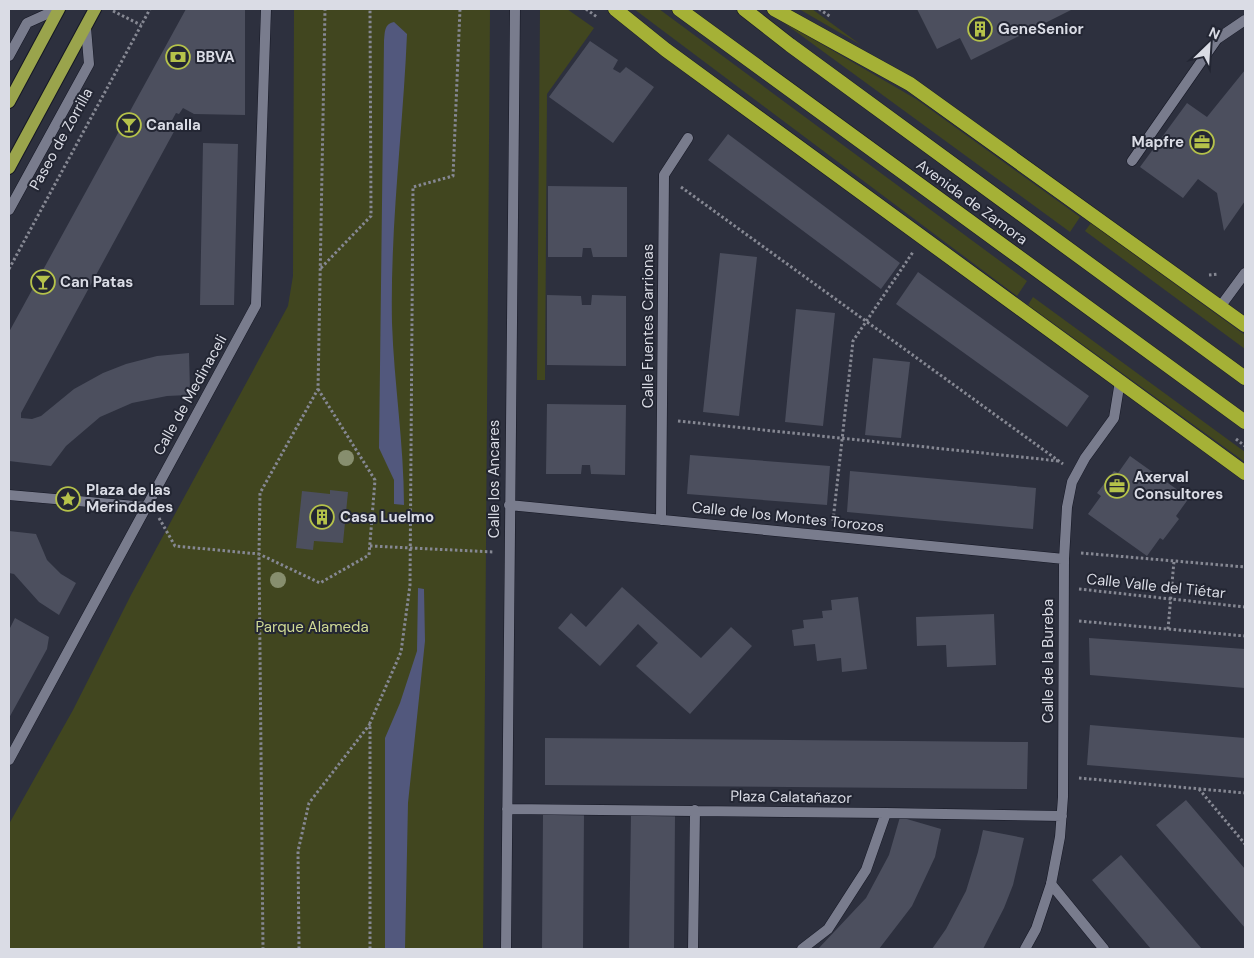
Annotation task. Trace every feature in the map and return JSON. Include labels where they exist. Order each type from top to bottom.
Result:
[{"type":"highway","points":[[615,9],[666,50],[1245,473]]},
{"type":"highway","name":"Avenida de Zamora","points":[[679,9],[1245,422]]},
{"type":"highway","name":"Avenida de Zamora","points":[[744,9],[790,45],[1245,378]]},
{"type":"highway","points":[[774,9],[910,84],[1245,325]]},
{"type":"main road","points":[[9,102],[58,9]]},
{"type":"main road","points":[[9,168],[95,9]]},
{"type":"street","points":[[9,56],[26,23],[58,9]]},
{"type":"street","name":"Calle de Medinaceli","points":[[9,760],[256,305],[266,9]]},
{"type":"street","name":"Calle los Ancares","points":[[506,949],[515,9]]},
{"type":"street","points":[[1132,161],[1217,39],[1245,20]]},
{"type":"street","name":"Paseo de Zorrilla","points":[[9,210],[89,64],[86,28]]},
{"type":"street","points":[[664,175],[688,138]]},
{"type":"street","name":"Calle Fuentes Carrionas","points":[[662,520],[664,175]]},
{"type":"street","points":[[1220,306],[1245,274]]},
{"type":"street","name":"Calle de la Bureba","points":[[1025,949],[1036,929],[1050,884],[1060,837],[1062,816],[1064,555],[1067,507],[1077,474],[1085,458],[1114,418],[1120,381]]},
{"type":"street","points":[[9,494],[146,507]]},
{"type":"street","name":"Calle de los Montes Torozos","points":[[509,506],[831,536],[1064,555]]},
{"type":"street","name":"Plaza Calatañazor","points":[[507,809],[1062,816]]},
{"type":"street","points":[[693,949],[696,810]]},
{"type":"street","points":[[802,949],[828,929],[866,870],[886,813]]},
{"type":"street","points":[[1050,884],[1104,949]]},
{"type":"path","points":[[109,9],[141,25]]},
{"type":"path","name":"Paseo de Zorrilla","points":[[9,269],[150,9]]},
{"type":"path","points":[[263,949],[260,493],[318,389],[325,9]]},
{"type":"path","points":[[320,268],[371,216],[370,9]]},
{"type":"path","points":[[299,949],[298,850],[309,803],[370,723],[401,652],[410,585],[411,548],[412,187],[453,176],[460,9]]},
{"type":"path","points":[[664,175],[1077,474]]},
{"type":"path","points":[[831,536],[853,341],[915,250]]},
{"type":"path","points":[[146,507],[156,512],[175,546],[259,554],[320,583],[369,555],[375,480],[318,389]]},
{"type":"path","points":[[662,420],[1060,462]]},
{"type":"path","points":[[370,546],[509,552]]},
{"type":"path","points":[[1064,555],[1245,567]]},
{"type":"path","points":[[1168,629],[1174,561]]},
{"type":"path","name":"Calle Valle del Tiétar","points":[[1064,588],[1245,607]]},
{"type":"path","points":[[1064,619],[1245,636]]},
{"type":"path","points":[[370,723],[370,949]]},
{"type":"path","points":[[1063,776],[1245,793]]},
{"type":"path","points":[[1198,789],[1245,844]]},
{"type":"green space","name":"Parque Alameda","points":[[294,9],[490,9],[483,949],[9,949],[9,824],[73,710],[131,595],[288,306],[293,276]]},
{"type":"green space","points":[[540,9],[567,9],[594,28],[547,94],[545,380],[537,380]]},
{"type":"green space","points":[[634,9],[659,9],[1027,281],[1017,296]]},
{"type":"green space","points":[[799,9],[812,9],[861,45]]},
{"type":"green space","points":[[780,20],[916,99],[1080,217],[1070,232]]},
{"type":"green space","points":[[1091,223],[1245,335],[1245,349],[1085,231]]},
{"type":"green space","points":[[1033,297],[1245,452],[1245,462],[1028,305]]},
{"type":"water","points":[[394,22],[407,34],[392,287],[393,346],[404,505],[394,504],[394,480],[379,448],[384,41],[388,25]]},
{"type":"water","points":[[418,588],[424,589],[425,641],[408,803],[405,949],[385,949],[385,738],[400,703],[417,651]]},
{"type":"building","points":[[186,9],[245,9],[245,115],[194,114],[183,108],[179,114],[176,113],[171,122],[177,126],[21,413],[21,418],[32,419],[41,416],[74,389],[103,373],[126,364],[157,356],[189,353],[190,390],[188,395],[167,396],[132,403],[100,417],[66,446],[51,466],[9,461],[9,332]]},
{"type":"building","name":"GeneSenior","points":[[917,9],[1073,9],[971,60],[960,38],[937,49]]},
{"type":"building","points":[[590,41],[618,60],[613,69],[620,73],[626,67],[654,87],[613,143],[549,97]]},
{"type":"building","name":"Mapfre","points":[[1245,70],[1245,201],[1224,231],[1217,193],[1198,179],[1183,198],[1140,167],[1187,103],[1207,117]]},
{"type":"building","points":[[728,134],[900,263],[881,289],[708,160]]},
{"type":"building","points":[[203,143],[238,144],[234,305],[200,305]]},
{"type":"building","points":[[548,186],[627,187],[627,257],[593,257],[591,248],[583,248],[582,257],[548,257]]},
{"type":"building","points":[[720,253],[757,257],[739,416],[703,412]]},
{"type":"building","points":[[918,272],[1089,396],[1067,427],[896,304]]},
{"type":"building","points":[[547,295],[581,296],[582,305],[591,305],[592,295],[626,296],[626,366],[547,365]]},
{"type":"building","points":[[796,309],[835,313],[823,426],[785,422]]},
{"type":"building","points":[[873,358],[910,362],[901,438],[865,435]]},
{"type":"building","points":[[547,404],[626,405],[625,475],[591,474],[590,465],[582,465],[581,474],[546,474]]},
{"type":"building","points":[[690,455],[830,466],[827,505],[687,494]]},
{"type":"building","points":[[1130,456],[1189,498],[1176,516],[1179,519],[1163,540],[1160,538],[1147,556],[1088,514],[1101,496],[1097,493],[1114,471],[1118,473]]},
{"type":"building","points":[[850,471],[1036,488],[1033,529],[847,512]]},
{"type":"building","name":"Casa Luelmo","points":[[330,490],[348,492],[343,543],[314,541],[313,550],[296,548],[302,491],[330,494]]},
{"type":"building","points":[[9,531],[36,534],[47,560],[61,574],[76,583],[59,615],[39,602],[14,574],[9,573]]},
{"type":"building","points":[[622,587],[701,658],[731,627],[752,646],[690,714],[636,666],[658,643],[638,624],[600,666],[558,628],[571,613],[586,627]]},
{"type":"building","points":[[858,597],[867,669],[842,672],[841,658],[817,661],[815,644],[794,646],[792,630],[804,628],[803,620],[823,618],[822,611],[832,610],[831,600]]},
{"type":"building","points":[[994,614],[996,665],[947,667],[946,645],[917,646],[916,617]]},
{"type":"building","points":[[15,618],[49,637],[47,649],[9,718],[9,630]]},
{"type":"building","points":[[1089,638],[1245,649],[1245,688],[1090,675]]},
{"type":"building","points":[[1090,725],[1245,738],[1245,778],[1087,765]]},
{"type":"building","points":[[545,738],[1028,742],[1027,789],[545,785]]},
{"type":"building","points":[[1186,800],[1245,869],[1245,928],[1156,825]]},
{"type":"building","points":[[543,814],[584,814],[583,949],[542,949]]},
{"type":"building","points":[[631,814],[675,815],[674,949],[629,949]]},
{"type":"building","points":[[900,817],[941,829],[935,857],[912,906],[879,949],[818,949],[866,898],[889,855]]},
{"type":"building","points":[[983,830],[1024,838],[1013,885],[1004,908],[983,949],[932,949],[946,929],[966,891]]},
{"type":"building","points":[[1121,855],[1202,949],[1151,949],[1092,880]]},
{"type":"place","name":"GeneSenior","points":[[980,29]]},
{"type":"place","name":"BBVA","points":[[178,57]]},
{"type":"place","name":"Canalla","points":[[129,125]]},
{"type":"place","name":"Mapfre","points":[[1202,142]]},
{"type":"place","name":"Can Patas","points":[[43,282]]},
{"type":"place","name":"Axerval Consultores","points":[[1117,486]]},
{"type":"place","name":"Plaza de las Merindades","points":[[68,499]]},
{"type":"place","name":"Casa Luelmo","points":[[322,517]]}]
